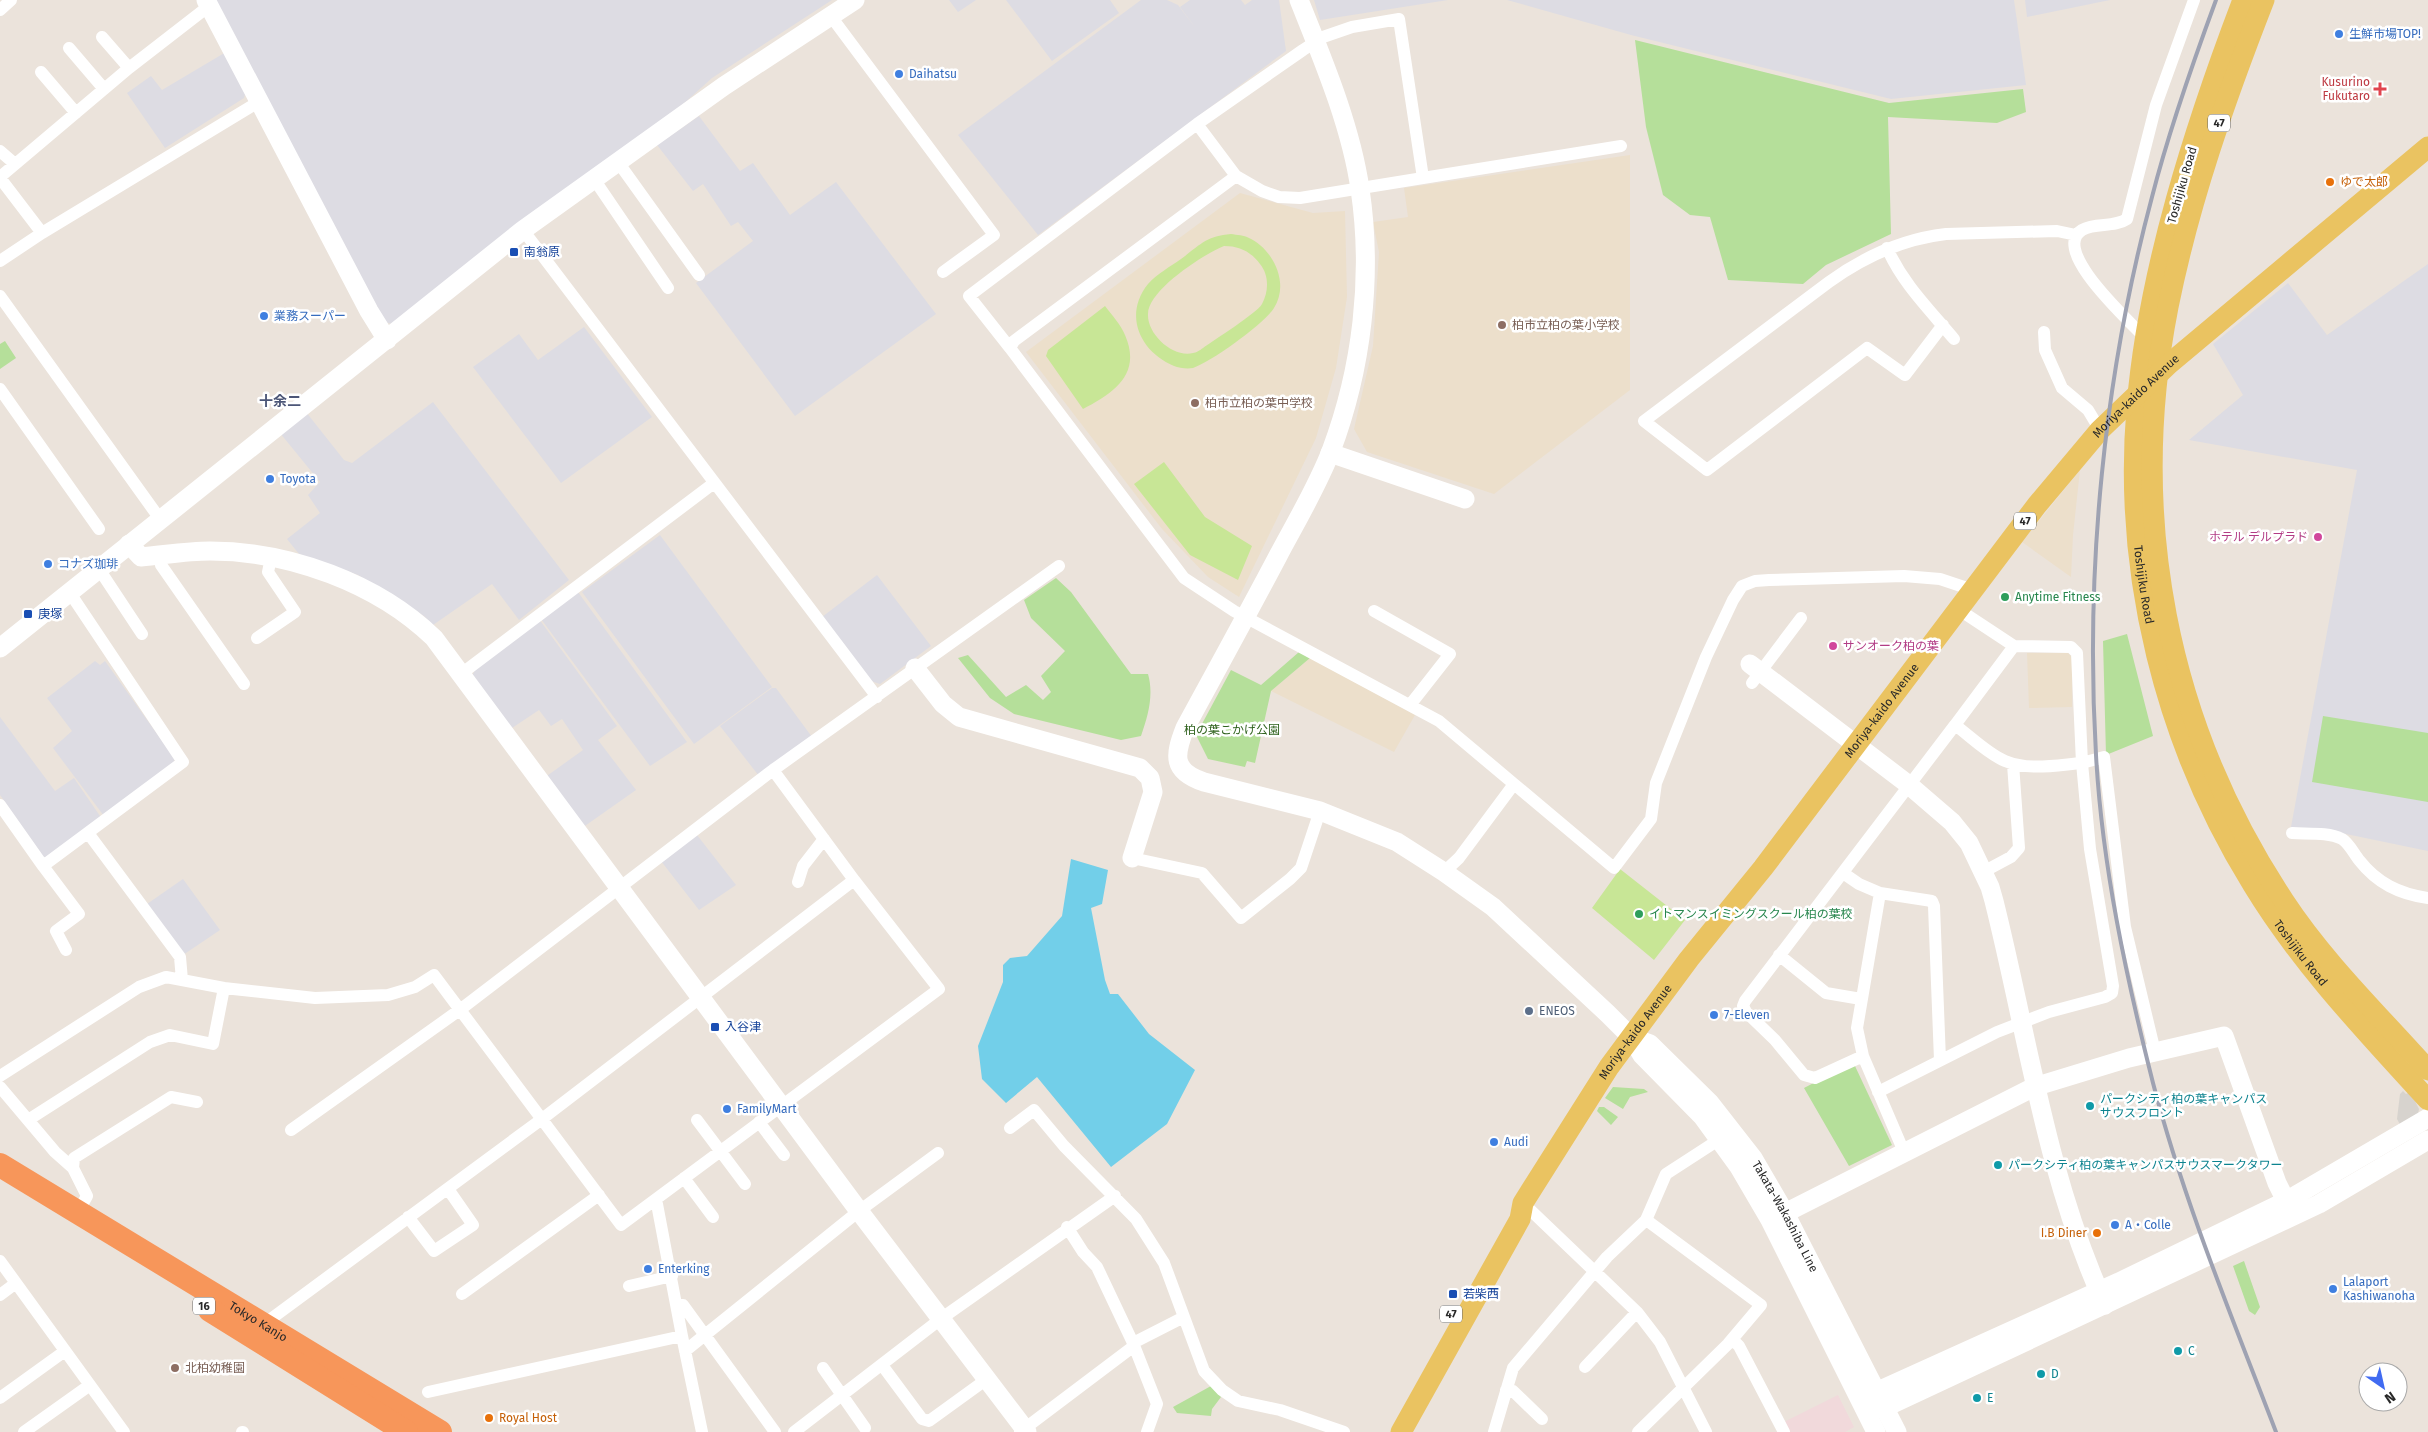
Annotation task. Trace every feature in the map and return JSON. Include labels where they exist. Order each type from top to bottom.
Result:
[{"type":"highway","name":"Tokyo Kanjo","points":[[0,1165],[440,1432]]},
{"type":"highway","name":"Tokyo Kanjo","points":[[0,1182],[406,1432]]},
{"type":"main road","name":"Toshijiku Road","points":[[2243,0],[2214,77],[2174,246],[2144,497],[2143,588],[2158,668],[2182,742],[2216,819],[2255,888],[2282,928],[2339,1002],[2428,1100]]},
{"type":"main road","name":"Toshijiku Road","points":[[2174,246],[2264,0]]},
{"type":"main road","name":"Moriya-kaido Avenue","points":[[1401,1432],[1520,1219],[1523,1203],[1569,1128],[1631,1037],[2037,505],[2100,430],[2169,364],[2428,147]]},
{"type":"main road","name":"Toshijiku Road","points":[[2144,497],[2176,661],[2200,738],[2220,787],[2255,854],[2310,937],[2428,1070]]},
{"type":"main road","name":"Moriya-kaido Avenue","points":[[1387,1432],[1480,1262],[1512,1210],[1523,1203]]},
{"type":"street","points":[[0,10],[11,0]]},
{"type":"street","points":[[0,648],[523,230],[724,86],[855,0]]},
{"type":"street","points":[[1299,0],[1346,126],[1360,188],[1365,245],[1362,310],[1352,377],[1330,453],[1246,617],[1185,728],[1177,747],[1176,756],[1186,775],[1204,782],[1320,811],[1396,842],[1444,872],[1493,907],[1631,1037]]},
{"type":"street","points":[[2169,364],[2081,267],[2074,249],[2076,235],[2083,229],[2121,223],[2127,219],[2156,106],[2194,0]]},
{"type":"street","points":[[42,233],[0,177],[208,3],[370,312],[387,340]]},
{"type":"street","points":[[830,15],[994,235],[943,272]]},
{"type":"street","points":[[1423,178],[1399,19],[1352,27],[1314,43],[1197,124],[969,296],[1184,578],[1246,617],[1438,721],[1614,868],[1651,819],[1656,783],[1706,657],[1733,600],[1742,586],[1755,581],[1769,580],[1904,576],[1940,579],[1973,590]]},
{"type":"street","points":[[102,37],[128,68]]},
{"type":"street","points":[[69,48],[104,89]]},
{"type":"street","points":[[41,72],[76,113]]},
{"type":"street","points":[[0,261],[42,233],[260,100]]},
{"type":"street","points":[[1197,124],[1236,176],[1279,197],[1300,198],[1621,146]]},
{"type":"street","points":[[0,151],[15,164]]},
{"type":"street","points":[[618,162],[699,276]]},
{"type":"street","points":[[1010,348],[1014,341],[1236,176]]},
{"type":"street","points":[[594,179],[668,288]]},
{"type":"street","points":[[523,230],[878,697]]},
{"type":"street","points":[[1943,325],[1905,375],[1867,348],[1707,470],[1644,421],[1848,268],[1887,248],[1928,236],[1946,234],[2057,231],[2076,235]]},
{"type":"street","points":[[1887,248],[1896,269],[1905,282],[1954,339]]},
{"type":"street","points":[[0,296],[160,519]]},
{"type":"street","points":[[2044,332],[2044,350],[2062,388],[2088,410],[2100,430]]},
{"type":"street","points":[[0,389],[99,529]]},
{"type":"street","points":[[1330,453],[1465,499]]},
{"type":"street","points":[[461,674],[714,483]]},
{"type":"street","points":[[129,544],[141,557],[211,551],[271,558],[332,576],[386,601],[420,625],[434,638],[619,889],[782,1104],[859,1211],[942,1318],[1024,1431],[1134,1344],[1184,1317]]},
{"type":"street","points":[[159,555],[161,565],[244,684]]},
{"type":"street","points":[[257,638],[295,612],[268,572],[271,558]]},
{"type":"street","points":[[291,1130],[460,1009],[774,770],[1058,566]]},
{"type":"street","points":[[99,569],[142,634]]},
{"type":"street","points":[[43,866],[182,762],[70,593]]},
{"type":"street","points":[[1878,1092],[1973,1043],[2049,1012],[2106,997],[2112,993],[2113,986],[2090,849],[2082,763],[2077,653],[2071,647],[2014,646],[1958,609]]},
{"type":"street","points":[[1374,611],[1450,654],[1410,705]]},
{"type":"street","points":[[1801,618],[1754,672],[1856,744],[1909,785],[1952,822],[1969,843],[1983,872],[1998,917],[2034,1087],[2067,1208],[2102,1298]]},
{"type":"street","points":[[1863,1056],[1815,1078],[1804,1075],[1775,1040],[1746,1012],[1743,1006],[1778,955],[1843,873],[2014,646]]},
{"type":"street","points":[[914,668],[942,704],[959,717],[1140,768],[1150,778],[1153,792],[1132,858],[1202,873],[1241,918],[1290,880],[1301,868],[1320,811]]},
{"type":"street","points":[[1955,725],[2003,761],[2013,764],[2036,767],[2082,763],[2104,757],[2125,926],[2155,1052]]},
{"type":"street","points":[[1983,872],[2011,856],[2019,848],[2013,764]]},
{"type":"street","points":[[0,1076],[139,987],[166,977],[224,988],[315,998],[388,995],[415,987],[434,975],[621,1225],[939,989],[854,880],[774,770]]},
{"type":"street","points":[[1444,872],[1459,858],[1514,784]]},
{"type":"street","points":[[0,805],[80,914],[56,931],[66,950]]},
{"type":"street","points":[[88,832],[180,957],[182,980]]},
{"type":"street","points":[[2292,833],[2333,836],[2344,840],[2371,875],[2391,888],[2412,896],[2428,898]]},
{"type":"street","points":[[798,882],[803,866],[824,839]]},
{"type":"street","points":[[1843,873],[1859,884],[1880,893],[1927,899],[1934,906],[1940,1060]]},
{"type":"street","points":[[264,1324],[542,1119],[854,880]]},
{"type":"street","points":[[1880,893],[1857,1028],[1863,1056],[1904,1152]]},
{"type":"street","points":[[1778,955],[1826,993],[1861,999]]},
{"type":"street","points":[[28,1120],[150,1042],[170,1035],[213,1044],[224,988]]},
{"type":"street","points":[[1785,1213],[2034,1087],[2070,1074],[2224,1036],[2277,1183],[2286,1201]]},
{"type":"street","name":"Takata-Wakashiba Line","points":[[1631,1037],[1642,1055],[1702,1116],[1740,1167],[1770,1220],[1876,1432]]},
{"type":"street","name":"Takata-Wakashiba Line","points":[[1631,1037],[1650,1044],[1710,1104],[1753,1158],[1785,1213],[1897,1432]]},
{"type":"street","points":[[0,1087],[55,1152],[73,1168],[87,1196],[78,1212]]},
{"type":"street","points":[[73,1168],[74,1158],[171,1097],[197,1102]]},
{"type":"street","points":[[1010,1128],[1034,1110],[1064,1146],[1136,1219],[1164,1263],[1204,1371],[1222,1390],[1238,1401],[1280,1410],[1344,1432]]},
{"type":"street","points":[[2102,1298],[2286,1201],[2428,1118]]},
{"type":"street","points":[[697,1120],[745,1184]]},
{"type":"street","points":[[759,1122],[784,1155]]},
{"type":"street","points":[[1494,1432],[1513,1368],[1595,1270],[1646,1220],[1666,1174],[1720,1139]]},
{"type":"street","points":[[1864,1407],[2102,1298],[2319,1204],[2428,1140]]},
{"type":"street","points":[[685,1351],[859,1211],[938,1154]]},
{"type":"street","points":[[684,1178],[713,1217]]},
{"type":"street","points":[[408,1217],[434,1251],[473,1225],[448,1189]]},
{"type":"street","points":[[462,1294],[599,1195]]},
{"type":"street","points":[[794,1432],[942,1318],[1067,1227],[1114,1196]]},
{"type":"street","points":[[654,1201],[657,1204],[672,1276],[676,1305],[702,1432]]},
{"type":"street","points":[[1523,1203],[1637,1312],[1660,1342],[1706,1432]]},
{"type":"street","points":[[1638,1432],[1732,1339],[1761,1305],[1649,1222]]},
{"type":"street","points":[[1067,1227],[1083,1252],[1097,1267],[1134,1344],[1157,1404],[1147,1432]]},
{"type":"street","points":[[0,1261],[124,1432]]},
{"type":"street","points":[[629,1286],[672,1276]]},
{"type":"street","points":[[0,1295],[16,1283]]},
{"type":"street","points":[[676,1305],[683,1305],[775,1432]]},
{"type":"street","points":[[1585,1367],[1637,1312]]},
{"type":"street","points":[[428,1392],[682,1336]]},
{"type":"street","points":[[1732,1339],[1739,1346],[1784,1432]]},
{"type":"street","points":[[0,1398],[65,1351]]},
{"type":"street","points":[[882,1365],[922,1419],[929,1420],[987,1379]]},
{"type":"street","points":[[823,1368],[865,1428]]},
{"type":"street","points":[[24,1432],[90,1385]]},
{"type":"street","points":[[1506,1390],[1514,1391],[1542,1420]]},
{"type":"shaded area","points":[[214,0],[832,0],[712,78],[681,106],[392,324],[385,322]]},
{"type":"shaded area","points":[[949,0],[976,0],[958,12]]},
{"type":"shaded area","points":[[1006,0],[1110,0],[1119,13],[1052,61]]},
{"type":"shaded area","points":[[1141,0],[1167,0],[1178,5],[1197,30],[1180,7],[1190,0],[1241,0],[1245,5],[1252,0],[1279,0],[1286,51],[1038,235],[958,135]]},
{"type":"shaded area","points":[[1314,0],[1448,0],[1320,20]]},
{"type":"shaded area","points":[[1507,0],[2014,0],[2026,85],[1891,99],[1631,35]]},
{"type":"shaded area","points":[[2025,0],[2110,0],[2027,17]]},
{"type":"shaded area","points":[[226,52],[246,91],[244,98],[165,148],[127,93],[151,76],[162,90]]},
{"type":"shaded area","points":[[699,116],[740,171],[753,163],[790,215],[836,182],[936,314],[795,416],[696,283],[753,241],[738,222],[731,226],[703,184],[693,191],[657,145]]},
{"type":"shaded area","name":"柏市立柏の葉小学校","points":[[1630,155],[1630,390],[1494,494],[1367,452],[1354,429],[1373,346],[1379,252],[1373,222],[1408,217],[1404,188]]},
{"type":"shaded area","name":"柏市立柏の葉中学校","points":[[1240,193],[1313,213],[1345,211],[1347,297],[1336,368],[1316,438],[1239,597],[1208,577],[1162,529],[1026,352]]},
{"type":"shaded area","points":[[2428,264],[2428,851],[2346,834],[2291,827],[2357,470],[2189,440],[2243,395],[2213,344],[2288,283],[2327,335]]},
{"type":"shaded area","points":[[584,327],[652,417],[561,483],[473,367],[519,334],[538,360]]},
{"type":"shaded area","points":[[433,402],[569,580],[519,620],[492,584],[433,625],[424,616],[358,575],[299,554],[287,539],[320,513],[308,495],[320,482],[280,433],[306,412],[344,460],[352,463]]},
{"type":"shaded area","points":[[2080,470],[2073,535],[2071,577],[2022,542]]},
{"type":"shaded area","points":[[660,535],[772,687],[694,744],[582,592]]},
{"type":"shaded area","points":[[877,575],[931,646],[880,684],[871,681],[822,617]]},
{"type":"shaded area","points":[[578,592],[687,742],[650,766],[541,619]]},
{"type":"shaded area","points":[[539,619],[617,726],[598,740],[636,790],[582,828],[544,778],[583,750],[562,719],[551,726],[539,710],[509,730],[472,676],[477,666]]},
{"type":"shaded area","points":[[2027,653],[2068,653],[2072,657],[2072,707],[2029,708]]},
{"type":"shaded area","points":[[1310,658],[1415,715],[1394,752],[1271,691]]},
{"type":"shaded area","points":[[95,661],[100,665],[105,661],[175,759],[172,766],[104,816],[53,748],[72,731],[47,698]]},
{"type":"shaded area","points":[[772,688],[776,688],[812,737],[759,776],[720,726]]},
{"type":"shaded area","points":[[0,717],[55,791],[74,778],[102,819],[44,858],[0,795]]},
{"type":"shaded area","points":[[697,835],[736,885],[699,910],[661,861]]},
{"type":"shaded area","points":[[183,879],[220,930],[183,955],[147,904]]},
{"type":"shaded area","points":[[2403,1091],[2406,1094],[2408,1093],[2419,1109],[2418,1114],[2402,1128],[2397,1119],[2400,1094]]},
{"type":"shaded area","points":[[1838,1395],[1854,1427],[1845,1432],[1790,1432],[1784,1422]]},
{"type":"green space","points":[[1635,40],[1889,103],[2023,89],[2026,112],[1997,123],[1888,117],[1891,234],[1826,265],[1803,284],[1728,280],[1710,217],[1690,215],[1663,195],[1646,127]]},
{"type":"green space","points":[[1222,235],[1245,236],[1258,243],[1265,250],[1272,258],[1279,278],[1279,298],[1274,308],[1260,323],[1224,351],[1193,368],[1174,366],[1152,352],[1144,342],[1136,320],[1141,296],[1148,284],[1160,274],[1204,242]],"holes":[[[1224,246],[1230,246],[1249,253],[1263,268],[1267,283],[1266,294],[1262,304],[1244,320],[1197,352],[1185,354],[1177,352],[1163,343],[1152,329],[1148,314],[1150,305],[1157,294],[1178,274],[1215,250]]]},
{"type":"green space","points":[[1105,306],[1125,335],[1130,361],[1122,381],[1105,396],[1083,409],[1046,356],[1048,350]]},
{"type":"green space","points":[[5,341],[16,358],[0,369],[0,344]]},
{"type":"green space","points":[[1164,462],[1205,517],[1252,546],[1238,580],[1190,555],[1134,484]]},
{"type":"green space","points":[[1056,578],[1071,592],[1131,674],[1148,674],[1150,698],[1148,713],[1141,736],[1121,740],[1014,714],[990,698],[958,658],[968,655],[1006,697],[1026,685],[1043,700],[1051,692],[1041,676],[1065,651],[1031,618],[1024,600]]},
{"type":"green space","points":[[2127,634],[2153,736],[2106,755],[2103,641]]},
{"type":"green space","name":"柏の葉こかげ公園","points":[[1299,652],[1310,658],[1271,691],[1255,763],[1247,761],[1245,767],[1208,759],[1196,735],[1231,670],[1261,685]]},
{"type":"green space","points":[[2323,716],[2428,733],[2428,802],[2312,782]]},
{"type":"green space","name":"イトマンスイミングスクール柏の葉校","points":[[1620,869],[1685,920],[1654,960],[1592,908]]},
{"type":"green space","points":[[1850,1064],[1855,1066],[1892,1145],[1849,1166],[1804,1088]]},
{"type":"green space","points":[[1613,1087],[1644,1089],[1648,1092],[1630,1097],[1623,1109],[1605,1098]]},
{"type":"green space","points":[[1599,1107],[1604,1107],[1618,1117],[1611,1125],[1597,1111]]},
{"type":"green space","points":[[2244,1261],[2260,1307],[2255,1315],[2249,1311],[2233,1266]]},
{"type":"green space","points":[[1211,1386],[1221,1397],[1212,1409],[1211,1416],[1177,1413],[1173,1407]]},
{"type":"water","points":[[1071,859],[1108,870],[1102,904],[1091,908],[1105,980],[1110,994],[1118,994],[1149,1034],[1195,1070],[1167,1124],[1111,1167],[1037,1077],[1006,1103],[982,1079],[978,1046],[1003,982],[1003,965],[1010,958],[1027,956],[1062,916]]},
{"type":"railway","points":[[2216,0],[2181,98],[2166,147],[2135,265],[2121,334],[2110,404],[2096,544],[2093,685],[2099,796],[2110,879],[2125,961],[2153,1083],[2165,1127],[2194,1215],[2276,1432]]},
{"type":"place","name":"生鮮市場TOP!","points":[[2339,34]]},
{"type":"place","name":"Daihatsu","points":[[899,74]]},
{"type":"place","name":"Kusurino Fukutaro","points":[[2380,89]]},
{"type":"place","name":"ゆで太郎","points":[[2330,182]]},
{"type":"place","name":"南翁原","points":[[514,252]]},
{"type":"place","name":"業務スーパー","points":[[264,316]]},
{"type":"place","name":"柏市立柏の葉小学校","points":[[1502,325]]},
{"type":"place","name":"柏市立柏の葉中学校","points":[[1195,403]]},
{"type":"place","name":"Toyota","points":[[270,479]]},
{"type":"place","name":"ホテル デルプラド","points":[[2318,537]]},
{"type":"place","name":"コナズ珈琲","points":[[48,564]]},
{"type":"place","name":"Anytime Fitness","points":[[2005,597]]},
{"type":"place","name":"庚塚","points":[[28,614]]},
{"type":"place","name":"サンオーク柏の葉","points":[[1833,646]]},
{"type":"place","name":"イトマンスイミングスクール柏の葉校","points":[[1639,914]]},
{"type":"place","name":"ENEOS","points":[[1529,1011]]},
{"type":"place","name":"7-Eleven","points":[[1714,1015]]},
{"type":"place","name":"入谷津","points":[[715,1027]]},
{"type":"place","name":"パークシティ柏の葉キャンパス サウスフロント","points":[[2090,1106]]},
{"type":"place","name":"FamilyMart","points":[[727,1109]]},
{"type":"place","name":"Audi","points":[[1494,1142]]},
{"type":"place","name":"パークシティ柏の葉キャンパスサウスマークタワー","points":[[1998,1165]]},
{"type":"place","name":"A・Colle","points":[[2115,1225]]},
{"type":"place","name":"I.B Diner","points":[[2097,1233]]},
{"type":"place","name":"Enterking","points":[[648,1269]]},
{"type":"place","name":"Lalaport Kashiwanoha","points":[[2333,1289]]},
{"type":"place","name":"若柴西","points":[[1453,1294]]},
{"type":"place","name":"C","points":[[2178,1351]]},
{"type":"place","name":"北柏幼稚園","points":[[175,1368]]},
{"type":"place","name":"D","points":[[2041,1374]]},
{"type":"place","name":"E","points":[[1977,1398]]},
{"type":"place","name":"Royal Host","points":[[489,1418]]},
{"type":"district","name":"十余二","points":[[280,401]]}]
